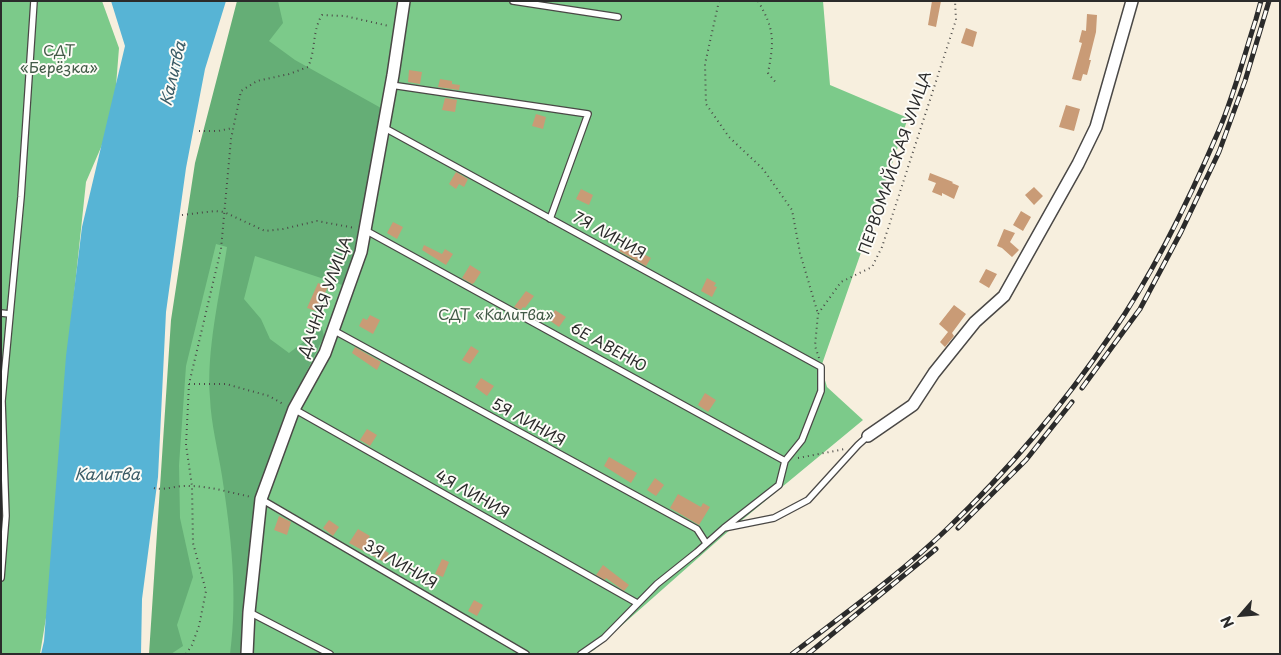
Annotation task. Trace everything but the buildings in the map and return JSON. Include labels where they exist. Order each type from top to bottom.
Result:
[{"type":"street","name":"ДАЧНАЯ УЛИЦА","points":[[247,654],[261,499],[294,409],[326,353],[361,252],[404,1]]},
{"type":"street","points":[[868,436],[913,405],[934,373],[975,322],[1004,296],[1078,164],[1096,127],[1132,1]]},
{"type":"lane","points":[[1,578],[6,516],[2,401],[21,198],[34,1]]},
{"type":"lane","points":[[513,1],[618,16]]},
{"type":"lane","points":[[391,85],[588,114],[550,218]]},
{"type":"lane","name":"7Я ЛИНИЯ","points":[[383,128],[821,367]]},
{"type":"lane","name":"6Е АВЕНЮ","points":[[365,230],[785,461]]},
{"type":"lane","points":[[1,313],[10,314]]},
{"type":"lane","name":"5Я ЛИНИЯ","points":[[334,330],[696,529],[706,543]]},
{"type":"lane","points":[[581,654],[604,638],[657,584],[724,528],[780,485],[785,461],[802,440],[821,390],[821,367]]},
{"type":"lane","name":"4Я ЛИНИЯ","points":[[294,409],[637,603]]},
{"type":"lane","points":[[724,528],[774,518],[808,500],[868,436]]},
{"type":"lane","name":"3Я ЛИНИЯ","points":[[261,499],[526,654]]},
{"type":"lane","points":[[250,612],[330,654]]},
{"type":"path","points":[[719,1],[705,64],[706,104],[729,137],[763,169],[792,210],[800,253],[818,314],[815,346],[821,367]]},
{"type":"path","points":[[758,1],[768,19],[773,46],[768,73],[777,84]]},
{"type":"path","name":"ПЕРВОМАЙСКАЯ УЛИЦА","points":[[818,314],[841,282],[872,267],[882,247],[956,20],[955,1]]},
{"type":"path","points":[[186,654],[192,645],[199,626],[206,591],[193,543],[192,486],[186,445],[189,384],[221,249],[227,169],[241,91],[257,81],[289,74],[308,67],[312,58],[317,23],[322,15],[345,16],[399,28]]},
{"type":"path","points":[[199,131],[218,131],[233,128]]},
{"type":"path","points":[[182,215],[215,211],[224,212],[265,231],[317,221],[365,230]]},
{"type":"path","points":[[189,384],[226,384],[269,396],[294,409]]},
{"type":"path","points":[[785,461],[857,446]]},
{"type":"path","points":[[154,488],[159,490],[176,486],[192,486],[261,499]]},
{"type":"green space","name":"СДТ «Берёзка»","points":[[1,1],[102,1],[119,48],[114,111],[86,182],[70,333],[60,534],[40,654],[1,654]]},
{"type":"green space","points":[[237,1],[278,1],[283,23],[269,41],[295,60],[381,108],[354,253],[342,285],[255,256],[244,299],[261,319],[270,339],[289,353],[322,328],[324,336],[283,419],[253,511],[244,654],[230,654],[233,609],[231,542],[213,427],[209,380],[217,303],[227,247],[216,244],[186,366],[179,465],[180,518],[193,577],[177,625],[183,646],[171,654],[149,654],[171,320],[195,163]]},
{"type":"green space","name":"СДТ «Калитва»","points":[[251,1],[823,1],[830,85],[908,118],[821,367],[827,387],[863,420],[724,535],[594,650],[586,654],[155,654],[181,284]]},
{"type":"water","name":"Калитва","points":[[111,1],[226,1],[205,69],[186,168],[166,312],[158,477],[142,599],[141,654],[41,654],[44,641],[66,356],[82,227],[125,46]]},
{"type":"railway","points":[[792,654],[928,547],[969,508],[1055,411],[1094,359],[1143,285],[1196,183],[1229,103],[1261,1]]},
{"type":"railway","points":[[1082,388],[1140,309],[1181,232],[1219,152],[1245,81],[1269,1]]},
{"type":"railway","points":[[958,528],[1026,460],[1072,402]]},
{"type":"railway","points":[[808,654],[936,549]]}]
